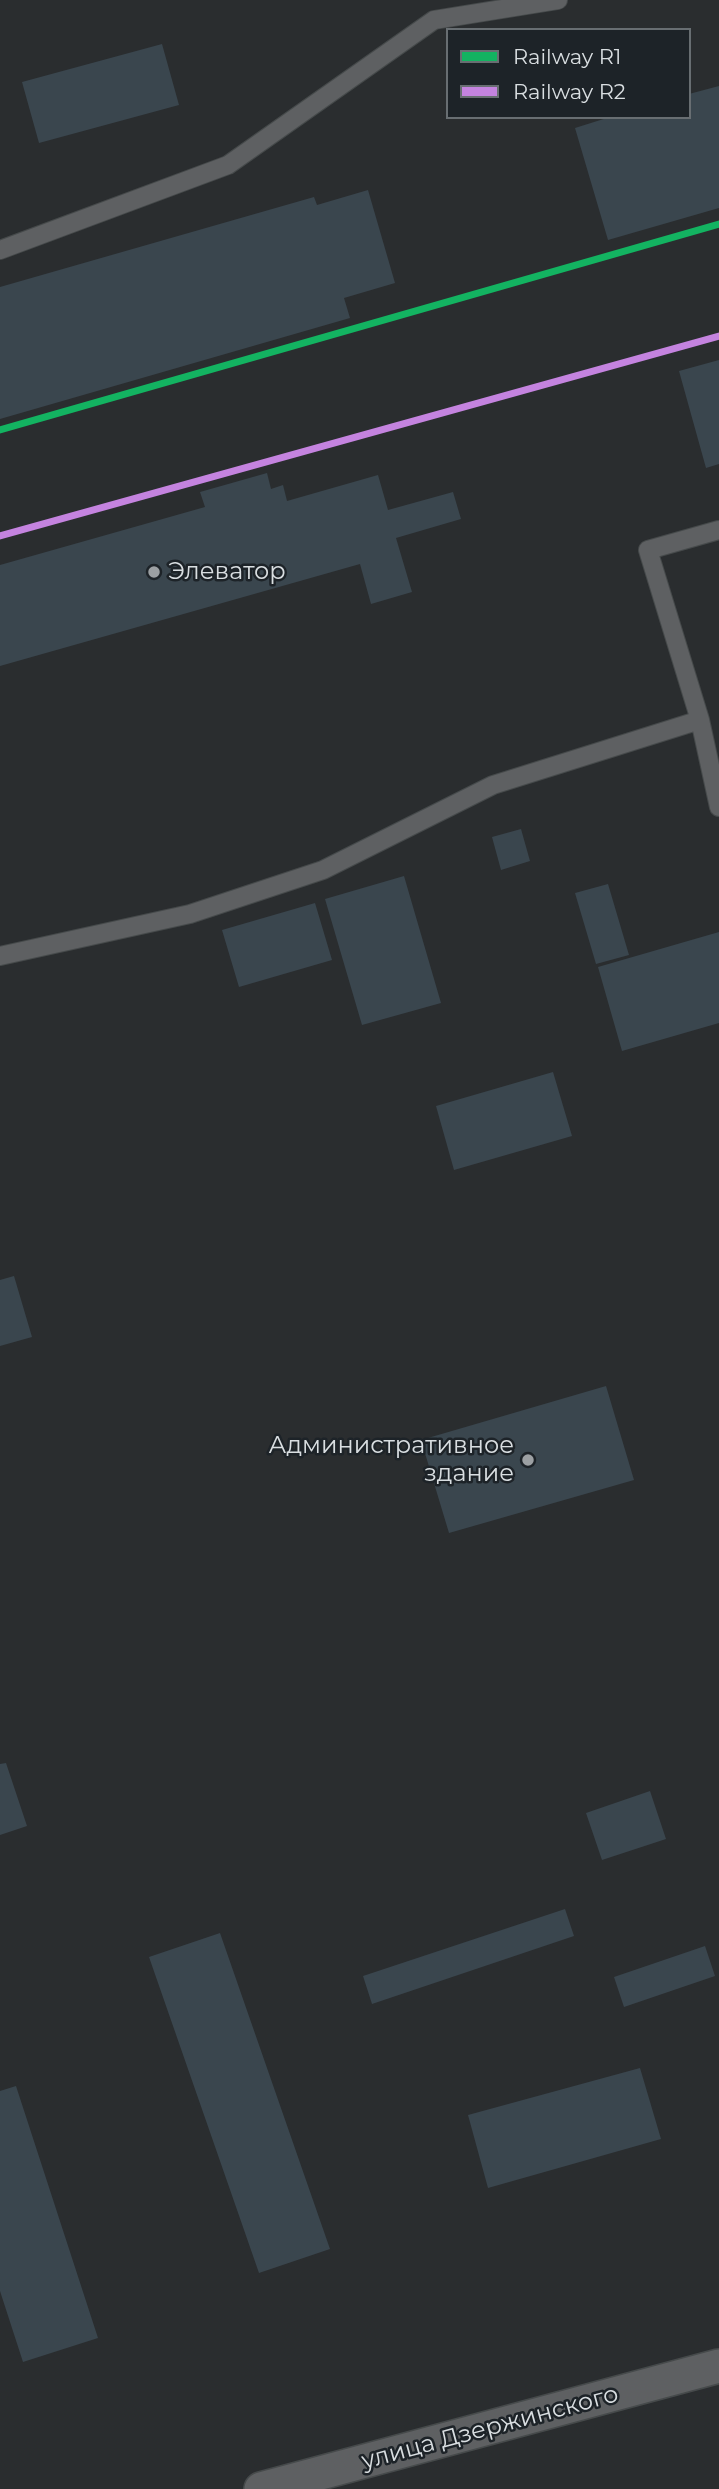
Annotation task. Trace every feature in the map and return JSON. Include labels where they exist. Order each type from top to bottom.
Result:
[{"type":"street","name":"улица Дзержинского","points":[[261,2489],[719,2366]]},
{"type":"lane","points":[[0,250],[228,165],[434,20],[558,0]]},
{"type":"lane","points":[[719,530],[648,550],[700,720],[719,807]]},
{"type":"lane","points":[[0,956],[190,914],[323,870],[493,785],[700,720]]},
{"type":"building","points":[[162,44],[179,105],[39,143],[22,82]]},
{"type":"building","points":[[719,86],[719,208],[608,240],[575,128],[604,119],[691,119],[691,93]]},
{"type":"building","points":[[368,190],[395,283],[344,298],[350,318],[0,419],[0,287],[314,197],[317,205]]},
{"type":"building","points":[[719,360],[719,464],[706,468],[679,371]]},
{"type":"building","name":"Элеватор","points":[[267,473],[271,489],[283,485],[287,501],[378,475],[388,510],[453,492],[461,519],[396,538],[412,592],[371,604],[360,564],[0,666],[0,565],[205,507],[200,492]]},
{"type":"building","points":[[521,829],[530,861],[501,870],[492,837]]},
{"type":"building","points":[[404,876],[441,1003],[362,1025],[325,899]]},
{"type":"building","points":[[608,884],[629,955],[596,964],[575,893]]},
{"type":"building","points":[[315,903],[332,960],[239,987],[222,930]]},
{"type":"building","points":[[719,932],[719,1023],[622,1051],[598,967]]},
{"type":"building","points":[[553,1072],[572,1136],[454,1170],[436,1106]]},
{"type":"building","points":[[14,1276],[32,1337],[0,1346],[0,1280]]},
{"type":"building","name":"Административное здание","points":[[606,1386],[634,1480],[449,1533],[421,1440]]},
{"type":"building","points":[[6,1763],[27,1826],[0,1835],[0,1764]]},
{"type":"building","points":[[650,1791],[666,1839],[602,1860],[586,1813]]},
{"type":"building","points":[[565,1909],[574,1936],[372,2004],[363,1976]]},
{"type":"building","points":[[220,1933],[330,2249],[259,2273],[149,1957]]},
{"type":"building","points":[[705,1946],[715,1976],[624,2007],[614,1977]]},
{"type":"building","points":[[640,2068],[661,2139],[488,2188],[468,2115]]},
{"type":"building","points":[[16,2086],[98,2338],[23,2362],[0,2291],[0,2091]]},
{"type":"rail line","name":"R1","points":[[0,430],[719,224]]},
{"type":"rail line","name":"R2","points":[[0,536],[719,336]]},
{"type":"place","name":"Элеватор","points":[[154,572]]},
{"type":"place","name":"Административное здание","points":[[528,1460]]}]
